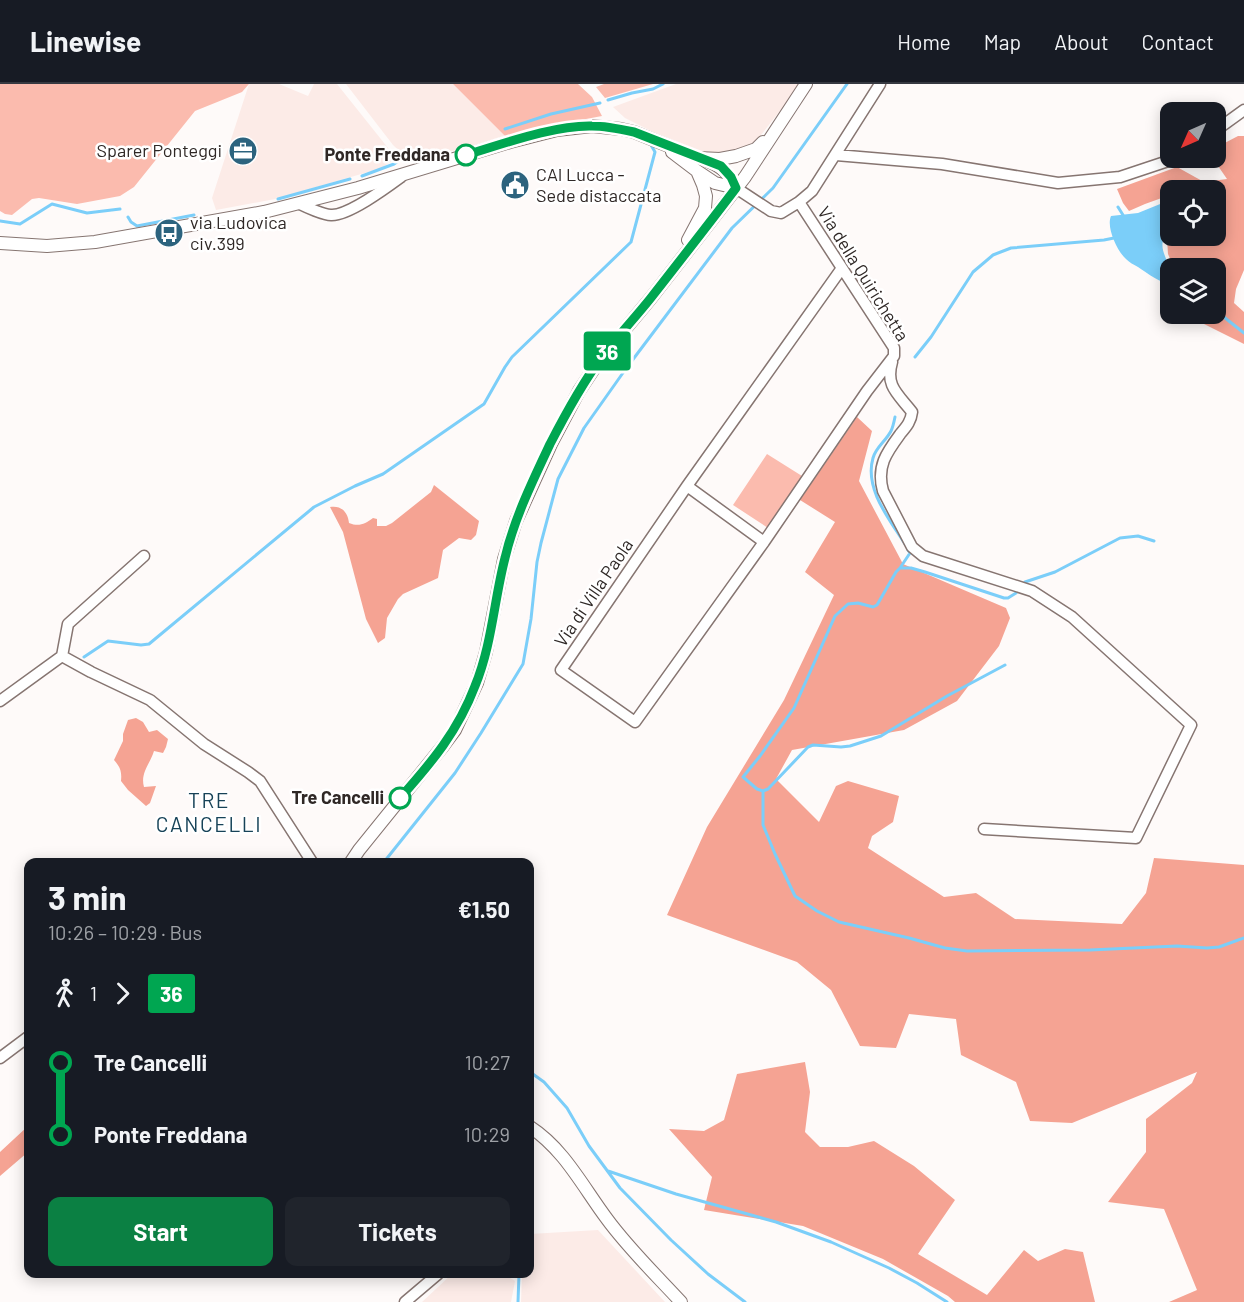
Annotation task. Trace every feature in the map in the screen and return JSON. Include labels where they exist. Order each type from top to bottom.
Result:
[{"type":"main road","points":[[353,858],[455,730],[477,683],[486,652],[509,540],[550,444],[579,391],[601,358],[741,191],[745,177],[806,84]]},
{"type":"main road","points":[[698,158],[728,158],[756,149],[778,125]]},
{"type":"main road","points":[[0,243],[47,246],[95,242],[264,212],[406,174],[516,140],[556,130],[592,126],[634,132],[721,166],[741,191]]},
{"type":"main road","points":[[665,145],[715,183],[741,191]]},
{"type":"main road","points":[[671,272],[705,208],[706,196],[697,171]]},
{"type":"main road","points":[[534,1130],[563,1157],[606,1219],[681,1302]]},
{"type":"street","points":[[741,191],[771,211],[781,213],[799,202],[812,191],[880,84]]},
{"type":"street","points":[[1226,124],[1244,110]]},
{"type":"street","points":[[836,154],[942,164],[1058,183],[1120,177],[1160,164]]},
{"type":"street","points":[[300,204],[331,215],[344,212],[406,174]]},
{"type":"street","name":"Via della Quirichetta","points":[[799,202],[894,348],[894,356],[867,391]]},
{"type":"street","name":"Via di Villa Paola","points":[[842,268],[687,486],[561,670],[635,722],[764,542],[867,391]]},
{"type":"street","points":[[894,356],[889,373],[890,383],[912,412],[911,420],[885,454],[880,480],[883,491],[912,548],[923,556],[1032,591],[1072,617],[1191,725],[1136,838],[984,829]]},
{"type":"street","points":[[687,486],[764,542]]},
{"type":"street","points":[[0,701],[62,656],[68,624],[144,556]]},
{"type":"street","points":[[62,656],[150,700],[204,744],[261,781],[309,858]]},
{"type":"street","points":[[0,1058],[24,1040]]},
{"type":"street","points":[[405,1302],[433,1278]]},
{"type":"shaded area","points":[[0,84],[249,84],[242,92],[195,111],[134,187],[120,196],[77,204],[32,199],[12,215],[0,211]]},
{"type":"shaded area","points":[[249,84],[279,84],[308,96],[314,84],[337,84],[396,158],[382,168],[275,199],[216,210],[212,198]]},
{"type":"shaded area","points":[[346,84],[453,84],[506,137],[411,162],[393,145]]},
{"type":"shaded area","points":[[453,84],[578,84],[592,97],[602,116],[506,137]]},
{"type":"shaded area","points":[[604,84],[653,84],[605,98],[596,87]]},
{"type":"shaded area","points":[[676,84],[802,84],[757,140],[744,149],[730,153],[702,153],[687,149],[625,118],[613,107]]},
{"type":"shaded area","points":[[1238,136],[1244,136],[1244,270],[1236,289],[1234,303],[1244,312],[1244,344],[1204,324],[1226,324],[1226,258],[1170,258],[1168,254],[1168,246],[1226,246],[1226,180],[1219,180],[1227,179],[1219,168],[1226,168],[1226,142]]},
{"type":"shaded area","points":[[1179,168],[1200,180],[1160,180],[1160,199],[1129,211],[1123,203],[1117,189]]},
{"type":"shaded area","points":[[857,417],[872,431],[859,481],[903,564],[1006,608],[1010,618],[999,646],[957,701],[904,730],[792,750],[776,779],[819,822],[836,786],[848,781],[899,796],[893,822],[872,836],[868,848],[944,897],[976,893],[1015,919],[1122,924],[1146,893],[1154,858],[1244,865],[1244,1302],[1169,1302],[1197,1290],[1164,1209],[1108,1202],[1146,1152],[1146,1119],[1192,1083],[1197,1072],[1072,1123],[1030,1121],[1016,1082],[961,1055],[956,1019],[909,1014],[896,1048],[860,1046],[831,990],[797,962],[667,915],[707,827],[784,700],[834,595],[805,572],[835,522],[800,500]]},
{"type":"shaded area","points":[[767,454],[802,476],[768,528],[733,505]]},
{"type":"shaded area","points":[[434,485],[479,521],[476,535],[471,540],[459,538],[443,550],[438,578],[403,594],[398,599],[387,618],[385,638],[378,643],[366,619],[343,532],[330,507],[343,510],[349,523],[362,524],[373,518],[377,519],[377,526],[386,526],[431,492]]},
{"type":"shaded area","points":[[136,718],[143,722],[149,732],[157,730],[168,739],[163,753],[154,751],[144,773],[144,787],[156,786],[150,803],[146,806],[121,781],[120,769],[114,760],[123,741],[128,720]]},
{"type":"shaded area","points":[[805,1062],[810,1092],[805,1132],[820,1147],[848,1147],[874,1141],[914,1166],[955,1200],[918,1254],[987,1295],[1024,1250],[1038,1261],[1065,1249],[1083,1252],[1095,1302],[955,1302],[883,1259],[803,1226],[704,1210],[712,1177],[669,1129],[704,1131],[724,1120],[737,1074]]},
{"type":"shaded area","points":[[24,1130],[24,1155],[0,1176],[0,1152]]},
{"type":"shaded area","points":[[598,1230],[665,1302],[521,1302],[522,1278],[534,1278],[534,1234]]},
{"type":"shaded area","points":[[448,1278],[510,1278],[515,1281],[511,1302],[422,1302]]},
{"type":"water","points":[[1160,204],[1160,246],[1162,246],[1166,258],[1160,258],[1160,280],[1127,260],[1113,239],[1110,226],[1111,216],[1138,213]]},
{"type":"waterway","points":[[608,100],[653,89],[663,84]]},
{"type":"waterway","points":[[387,858],[455,773],[523,664],[541,543],[558,479],[584,428],[732,228],[773,188],[847,84]]},
{"type":"waterway","points":[[505,129],[551,114],[600,103]]},
{"type":"waterway","points":[[84,657],[108,641],[149,644],[314,507],[383,474],[484,404],[512,357],[631,242],[655,152],[651,145]]},
{"type":"waterway","points":[[362,176],[394,164],[402,158]]},
{"type":"waterway","points":[[278,199],[350,179]]},
{"type":"waterway","points":[[0,221],[20,224],[52,204],[87,213],[120,209]]},
{"type":"waterway","points":[[1118,207],[1123,215]]},
{"type":"waterway","points":[[128,217],[137,226],[194,215]]},
{"type":"waterway","points":[[915,357],[931,337],[973,272],[993,255],[1011,248],[1114,238]]},
{"type":"waterway","points":[[1226,319],[1244,333]]},
{"type":"waterway","points":[[895,417],[891,431],[874,454],[871,470],[875,493],[880,504],[905,544]]},
{"type":"waterway","points":[[1025,582],[1055,572],[1120,538],[1138,536],[1154,541]]},
{"type":"waterway","points":[[763,791],[757,789],[743,777],[794,708],[835,616],[848,604],[858,603],[873,607],[877,605],[910,553],[908,550]]},
{"type":"waterway","points":[[900,568],[925,572],[1004,598],[1016,593]]},
{"type":"waterway","points":[[763,791],[768,789],[808,747],[813,745],[850,746],[881,736],[947,696],[1005,665]]},
{"type":"waterway","points":[[763,791],[763,825],[795,896],[839,922],[945,948],[967,951],[1090,950],[1177,946],[1207,948],[1219,947],[1244,938]]},
{"type":"waterway","points":[[534,1075],[544,1082],[567,1108],[589,1146],[620,1188],[708,1274],[745,1302]]},
{"type":"waterway","points":[[608,1171],[676,1194],[776,1222],[831,1242],[889,1268],[947,1302]]},
{"type":"waterway","points":[[518,1302],[519,1278]]},
{"type":"bus line","name":"36","points":[[400,798],[443,746],[464,713],[477,683],[486,652],[509,540],[550,444],[579,391],[601,358],[651,298],[736,188],[731,177],[721,166],[621,129],[592,126],[556,130],[466,155]]},
{"type":"place","name":"Sparer Ponteggi","points":[[243,151]]},
{"type":"place","name":"Ponte Freddana","points":[[466,155]]},
{"type":"place","name":"CAI Lucca - Sede distaccata","points":[[515,185]]},
{"type":"place","name":"via Ludovica civ.399","points":[[169,233]]},
{"type":"place","name":"Tre Cancelli","points":[[400,798]]},
{"type":"district","name":"TRE CANCELLI","points":[[209,813]]}]
